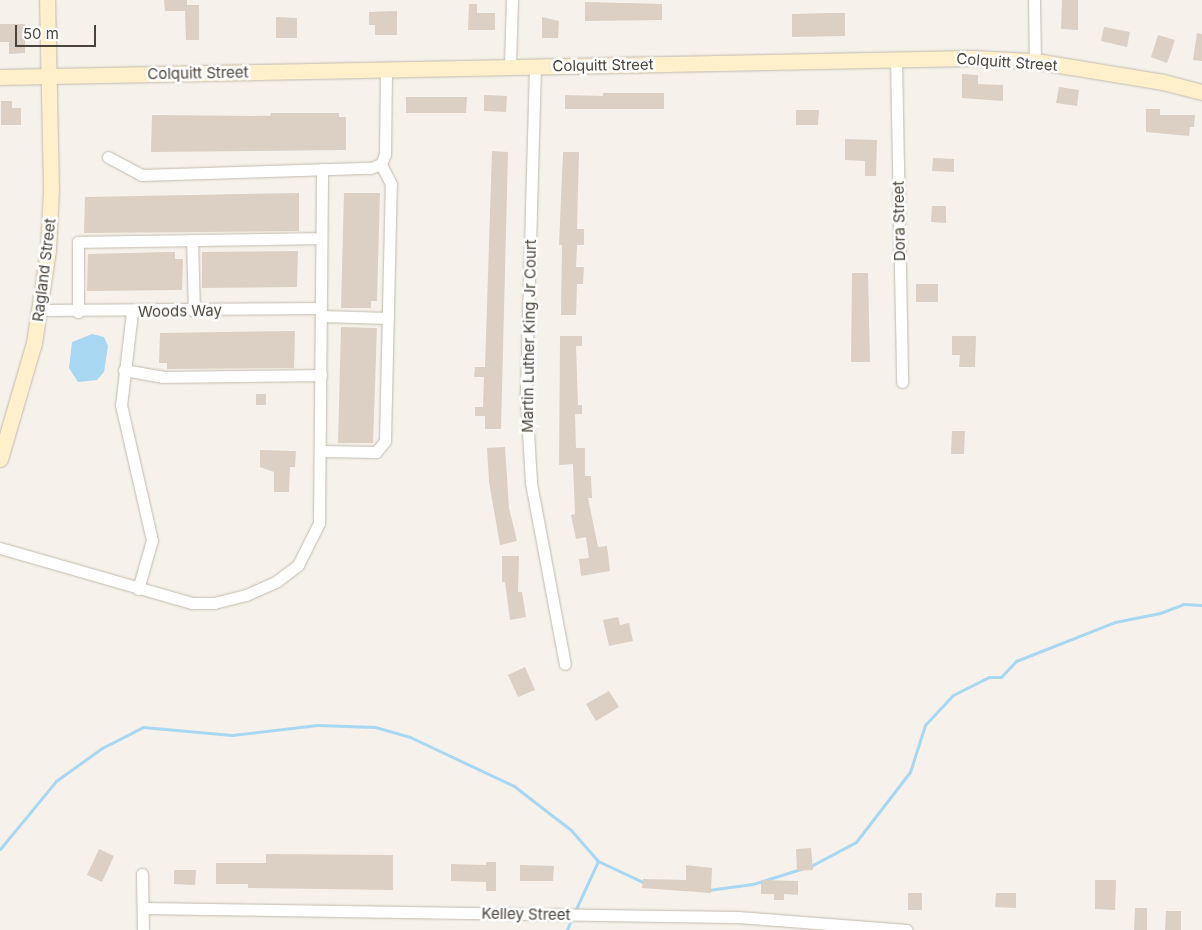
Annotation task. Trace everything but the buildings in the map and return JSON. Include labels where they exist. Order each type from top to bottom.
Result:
[{"type":"street","name":"Ragland Street","points":[[0,458],[26,375],[40,310],[50,219],[47,0]]},
{"type":"street","points":[[510,66],[512,0]]},
{"type":"street","points":[[1034,0],[1035,61]]},
{"type":"street","name":"Colquitt Street","points":[[0,77],[896,60],[1035,61],[1163,82],[1202,92]]},
{"type":"street","name":"Dora Street","points":[[896,60],[902,382]]},
{"type":"street","name":"Martin Luther King Jr Court","points":[[535,66],[526,398],[531,483],[565,664]]},
{"type":"street","points":[[108,157],[142,175],[371,168],[381,164],[385,154],[386,69]]},
{"type":"street","points":[[321,451],[376,452],[385,441],[391,184],[381,164]]},
{"type":"street","points":[[0,548],[184,602],[214,603],[246,595],[278,581],[298,565],[319,523],[322,169]]},
{"type":"street","points":[[78,312],[78,242],[321,238]]},
{"type":"street","points":[[192,240],[194,311]]},
{"type":"street","name":"Woods Way","points":[[40,310],[78,312],[320,312],[388,318]]},
{"type":"street","points":[[132,312],[121,405],[152,540],[138,589]]},
{"type":"street","points":[[124,370],[162,377],[321,375]]},
{"type":"street","points":[[142,874],[143,930]]},
{"type":"street","name":"Kelley Street","points":[[144,908],[738,917],[907,930]]},
{"type":"water","points":[[92,334],[104,337],[108,346],[104,372],[97,380],[78,382],[69,368],[72,342]]},
{"type":"waterway","points":[[809,867],[856,842],[910,772],[925,725],[953,695],[989,677],[1001,677],[1016,661],[1115,622],[1160,613],[1183,604],[1202,605]]},
{"type":"waterway","points":[[0,849],[56,781],[102,748],[143,727],[232,735],[317,725],[375,727],[410,737],[514,786],[571,830],[598,861],[645,883]]},
{"type":"waterway","points":[[575,911],[598,861]]},
{"type":"waterway","points":[[708,890],[753,884],[801,869]]},
{"type":"waterway","points":[[567,930],[572,917]]}]
